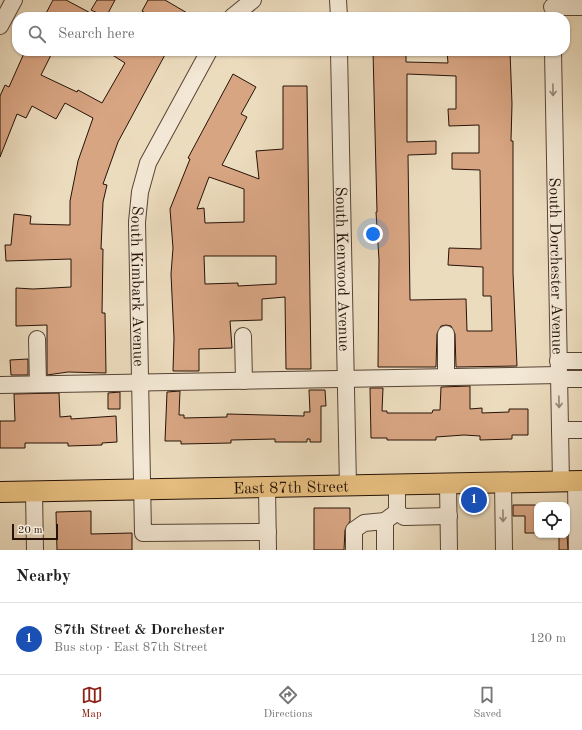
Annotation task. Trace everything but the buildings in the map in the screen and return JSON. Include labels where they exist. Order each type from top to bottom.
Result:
[{"type":"main road","name":"East 87th Street","points":[[0,492],[573,482]]},
{"type":"street","points":[[0,26],[14,0]]},
{"type":"street","points":[[238,12],[253,0]]},
{"type":"street","points":[[338,0],[339,12]]},
{"type":"street","points":[[552,8],[582,7]]},
{"type":"street","name":"South Kimbark Avenue","points":[[206,56],[148,163],[140,192],[136,222],[143,490],[142,533],[268,532]]},
{"type":"street","name":"South Kenwood Avenue","points":[[339,56],[348,486]]},
{"type":"street","name":"South Dorchester Avenue","points":[[553,56],[560,430],[573,482],[576,550]]},
{"type":"street","points":[[446,334],[446,377]]},
{"type":"street","points":[[243,336],[244,381]]},
{"type":"street","points":[[37,339],[38,384]]},
{"type":"street","points":[[559,372],[582,361]]},
{"type":"street","points":[[0,385],[446,377],[559,372],[582,378]]},
{"type":"street","points":[[560,430],[582,430]]},
{"type":"street","points":[[503,483],[504,550]]},
{"type":"street","points":[[448,484],[449,550]]},
{"type":"street","points":[[385,550],[397,485]]},
{"type":"street","points":[[268,487],[268,550]]},
{"type":"street","points":[[34,492],[35,550]]},
{"type":"street","points":[[354,550],[354,530],[364,523],[391,516],[449,516]]},
{"type":"place","name":"87th Street & Dorchester","points":[[474,500]]}]
